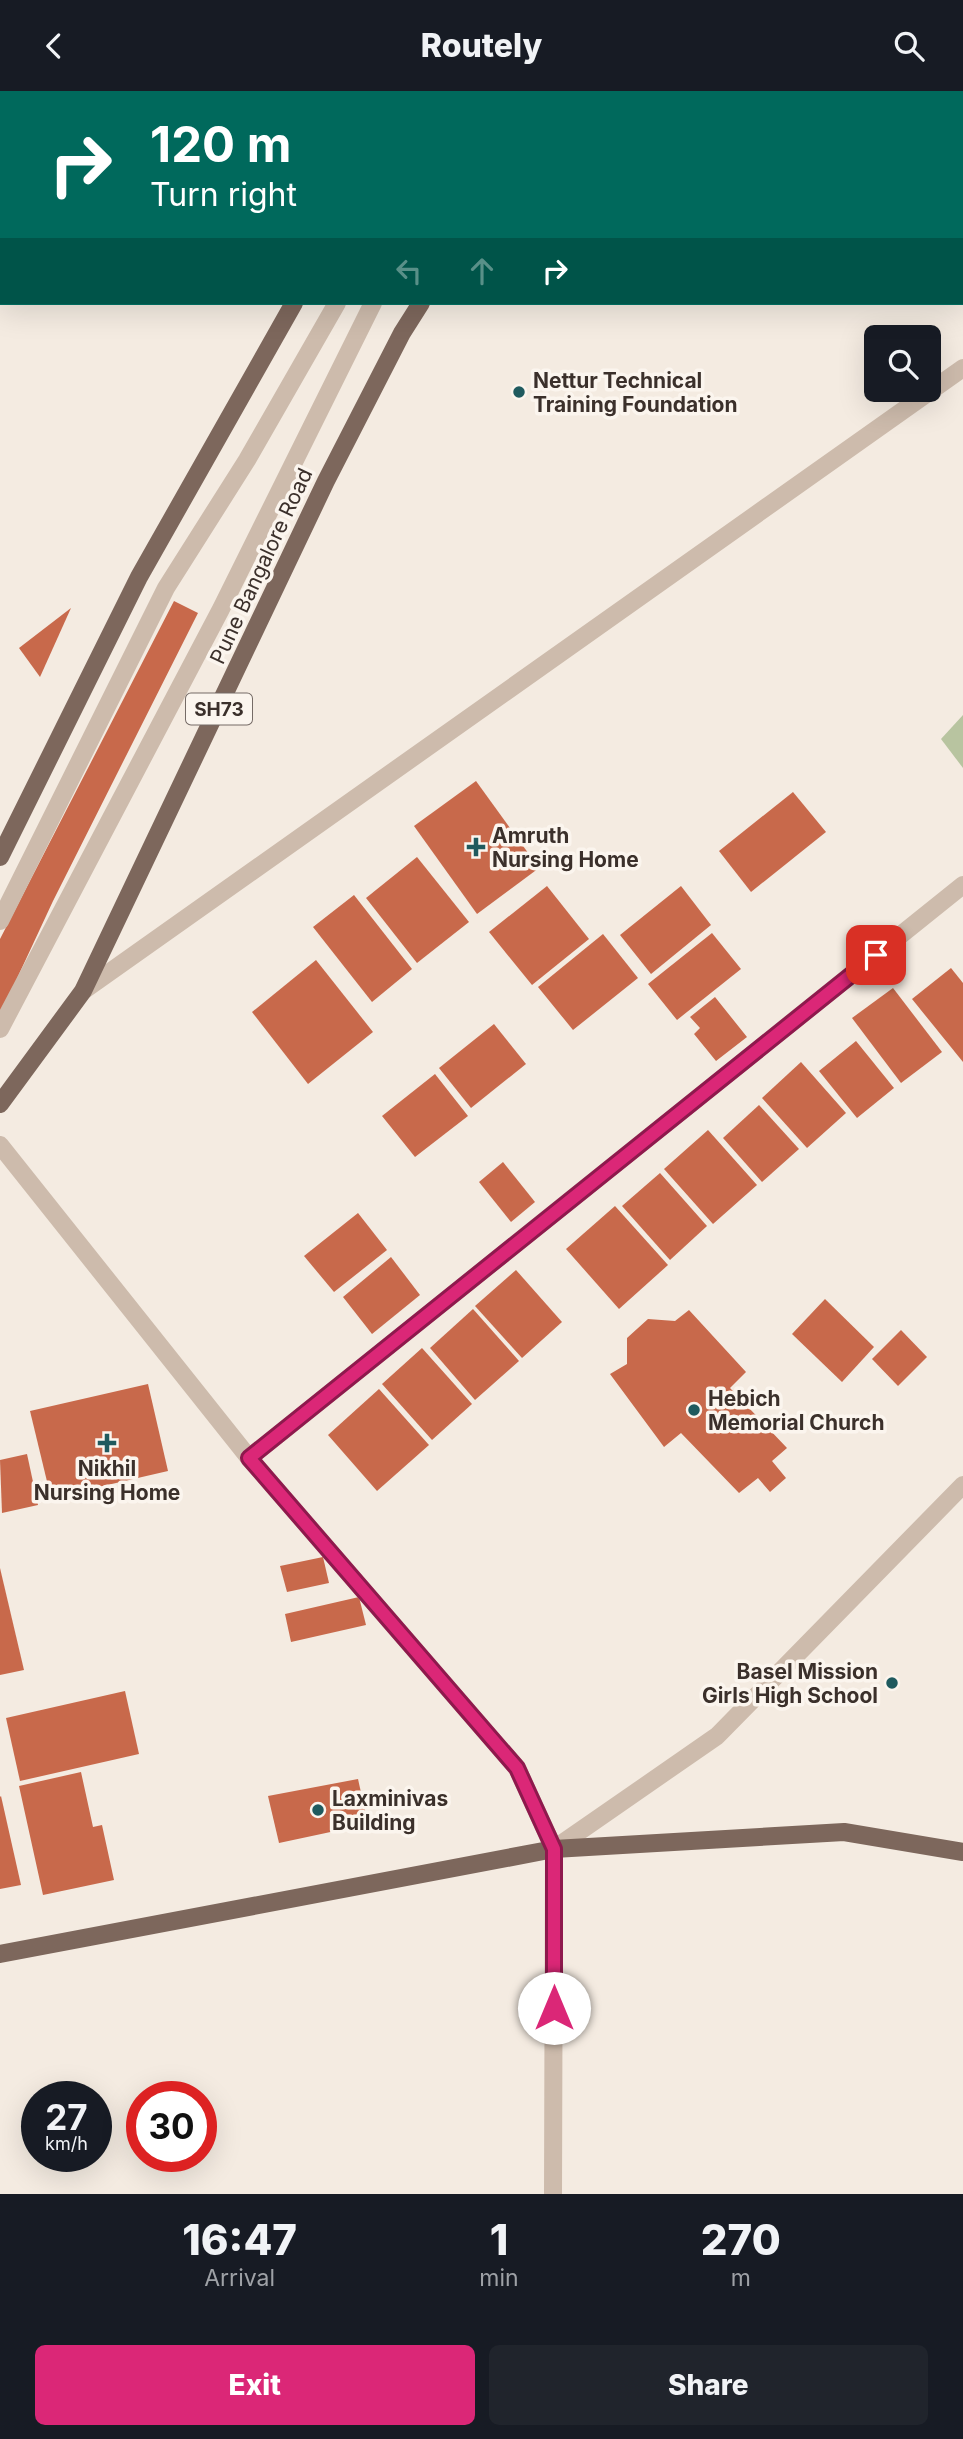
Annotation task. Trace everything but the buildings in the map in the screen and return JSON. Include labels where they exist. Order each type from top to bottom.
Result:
[{"type":"main road","points":[[0,857],[139,576],[293,305]]},
{"type":"main road","name":"Pune Bangalore Road","points":[[0,1104],[83,991],[326,481],[402,333],[420,305]]},
{"type":"main road","points":[[0,1954],[554,1849],[844,1832],[963,1852]]},
{"type":"street","points":[[0,921],[166,588],[247,460],[336,305]]},
{"type":"street","points":[[0,1029],[221,609],[372,305]]},
{"type":"street","points":[[83,991],[963,368]]},
{"type":"street","points":[[249,1458],[963,885]]},
{"type":"street","points":[[0,1145],[249,1458],[517,1768],[554,1849],[554,2194]]},
{"type":"street","points":[[554,1849],[717,1736],[963,1485]]},
{"type":"green space","points":[[963,715],[963,768],[941,739]]},
{"type":"place","name":"Nettur Technical Training Foundation","points":[[519,392]]},
{"type":"place","name":"Amruth Nursing Home","points":[[476,847]]},
{"type":"place","name":"Hebich Memorial Church","points":[[694,1410]]},
{"type":"place","name":"Nikhil Nursing Home","points":[[107,1443]]},
{"type":"place","name":"Basel Mission Girls High School","points":[[892,1683]]},
{"type":"place","name":"Laxminivas Building","points":[[318,1810]]},
{"type":"route","points":[[554,2008],[554,1849],[517,1768],[249,1458],[876,955]]}]
